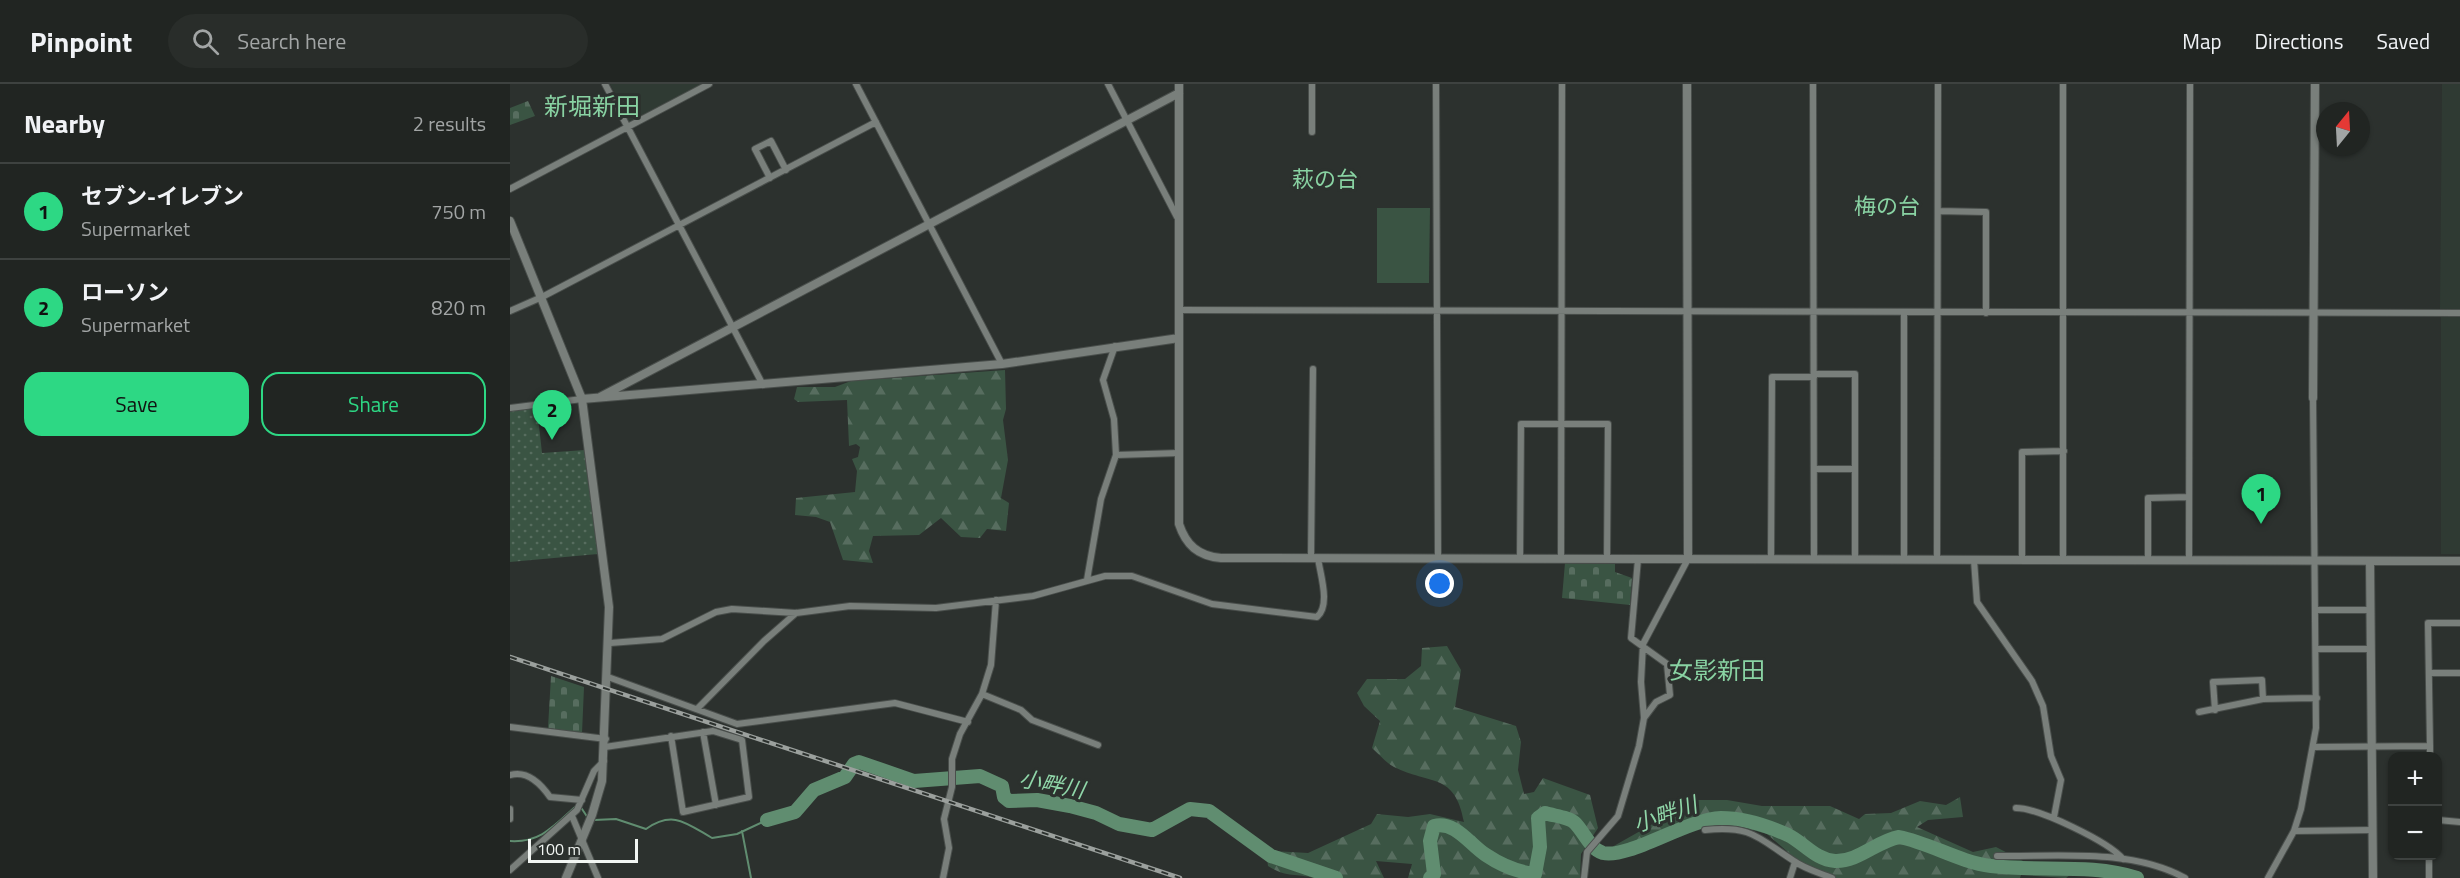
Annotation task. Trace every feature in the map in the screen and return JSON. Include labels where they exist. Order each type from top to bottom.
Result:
[{"type":"street","points":[[605,84],[763,385]]},
{"type":"street","points":[[510,189],[709,84]]},
{"type":"street","points":[[856,84],[1002,364]]},
{"type":"street","points":[[1108,84],[1180,223]]},
{"type":"street","points":[[1311,84],[1312,132]]},
{"type":"street","points":[[1436,84],[1437,558]]},
{"type":"street","points":[[1562,84],[1562,559]]},
{"type":"street","points":[[1584,878],[1587,850],[1618,816],[1630,779],[1644,718],[1641,682],[1643,644],[1688,559],[1687,84]]},
{"type":"street","points":[[1813,84],[1814,559]]},
{"type":"street","points":[[1937,560],[1938,84]]},
{"type":"street","points":[[2063,84],[2063,560]]},
{"type":"street","points":[[2189,560],[2190,84]]},
{"type":"street","points":[[2268,878],[2294,831],[2314,747],[2317,698],[2313,398],[2315,84]]},
{"type":"street","points":[[600,397],[1128,120],[1179,89]]},
{"type":"street","points":[[1179,89],[1179,524],[1183,537],[1196,551],[1221,558],[2460,561]]},
{"type":"street","points":[[510,311],[542,297],[876,122]]},
{"type":"street","points":[[770,178],[755,149],[771,141],[786,170]]},
{"type":"street","points":[[1938,212],[1986,212],[1986,312]]},
{"type":"street","points":[[510,220],[582,399],[609,607],[610,643],[604,761],[600,791],[566,878]]},
{"type":"street","points":[[1179,310],[2460,313]]},
{"type":"street","points":[[1904,313],[1904,559]]},
{"type":"street","points":[[510,408],[600,397],[1002,364],[1179,338]]},
{"type":"street","points":[[1087,580],[1101,499],[1116,455],[1114,418],[1103,380],[1115,346]]},
{"type":"street","points":[[610,643],[662,639],[716,612],[732,609],[796,613],[850,606],[936,608],[1033,596],[1105,576],[1132,576],[1212,604],[1312,617],[1321,613],[1323,608],[1323,593],[1314,558],[1313,369]]},
{"type":"street","points":[[1771,559],[1772,377],[1855,374],[1855,560]]},
{"type":"street","points":[[1520,559],[1521,424],[1608,424],[1606,559]]},
{"type":"street","points":[[2022,560],[2022,452],[2064,451]]},
{"type":"street","points":[[1116,455],[1179,453]]},
{"type":"street","points":[[1815,469],[1854,468]]},
{"type":"street","points":[[2148,560],[2148,498],[2189,497]]},
{"type":"street","points":[[1638,559],[1631,638],[1643,644],[1667,664],[1670,695],[1656,702],[1644,718]]},
{"type":"street","points":[[1974,560],[1977,602],[2032,681],[2043,706],[2051,756],[2061,780],[2054,817]]},
{"type":"street","points":[[2370,561],[2373,878]]},
{"type":"street","points":[[943,878],[949,848],[944,819],[952,785],[955,745],[982,694],[991,665],[996,600]]},
{"type":"street","points":[[2316,610],[2370,610]]},
{"type":"street","points":[[697,709],[764,640],[796,613]]},
{"type":"street","points":[[2430,752],[2428,623],[2460,623]]},
{"type":"street","points":[[2316,649],[2371,649]]},
{"type":"street","points":[[2429,673],[2460,673]]},
{"type":"street","points":[[608,678],[737,724],[895,703],[968,722]]},
{"type":"street","points":[[2215,710],[2212,682],[2262,680],[2263,699]]},
{"type":"street","points":[[982,694],[1021,710],[1032,720],[1098,745]]},
{"type":"street","points":[[2199,712],[2263,699],[2317,698]]},
{"type":"street","points":[[510,727],[605,743],[713,731],[742,740],[749,797],[683,812],[671,736]]},
{"type":"street","points":[[703,732],[716,805]]},
{"type":"street","points":[[2314,747],[2430,746]]},
{"type":"street","points":[[510,870],[572,816],[594,771],[604,761]]},
{"type":"street","points":[[510,775],[524,774],[541,785],[550,797],[579,805]]},
{"type":"street","points":[[2016,808],[2030,808],[2054,817],[2123,859]]},
{"type":"street","points":[[510,809],[510,819]]},
{"type":"street","points":[[572,816],[598,878]]},
{"type":"street","points":[[2442,820],[2460,822]]},
{"type":"street","points":[[1705,830],[1729,827],[1765,839],[1795,862],[1832,878]]},
{"type":"street","points":[[2294,831],[2373,830]]},
{"type":"street","points":[[1997,856],[2123,859],[2172,871],[2185,878]]},
{"type":"street","points":[[2429,860],[2429,878]]},
{"type":"street","points":[[1790,878],[1795,862]]},
{"type":"shaded area","points":[[610,84],[701,84],[629,122]]},
{"type":"shaded area","points":[[2442,84],[2460,84],[2460,309],[2440,309]]},
{"type":"shaded area","points":[[2441,315],[2460,315],[2460,554],[2441,554]]},
{"type":"green space","points":[[528,101],[535,116],[510,125],[510,108]]},
{"type":"green space","points":[[1377,208],[1430,208],[1429,283],[1377,283]]},
{"type":"green space","points":[[1005,370],[1006,409],[1003,420],[1008,460],[1001,498],[1009,503],[1006,531],[987,529],[980,538],[961,537],[941,518],[919,535],[873,536],[869,551],[873,563],[843,560],[830,522],[816,517],[795,515],[796,498],[855,492],[857,471],[852,459],[858,457],[860,447],[856,444],[849,446],[847,400],[798,402],[794,399],[797,387],[835,387],[851,381]]},
{"type":"green space","points":[[537,407],[542,453],[585,450],[598,554],[510,562],[510,410]]},
{"type":"green space","points":[[1565,563],[1615,564],[1615,572],[1632,578],[1630,605],[1562,598]]},
{"type":"green space","points":[[1447,646],[1461,670],[1455,707],[1516,726],[1521,742],[1518,770],[1524,794],[1534,792],[1543,778],[1590,795],[1598,828],[1581,854],[1580,878],[1408,878],[1412,864],[1376,861],[1384,878],[1314,878],[1286,874],[1268,866],[1267,859],[1273,851],[1308,853],[1371,824],[1377,814],[1408,817],[1430,814],[1464,822],[1460,806],[1447,787],[1439,782],[1394,767],[1372,748],[1380,721],[1364,706],[1357,693],[1367,679],[1405,679],[1421,666],[1422,648]]},
{"type":"green space","points":[[551,676],[584,687],[582,733],[548,728]]},
{"type":"green space","points":[[1960,797],[1963,817],[1928,820],[1917,827],[1973,852],[1996,847],[2025,862],[2082,865],[2066,878],[2021,875],[2020,878],[1831,878],[1797,860],[1767,834],[1727,823],[1665,831],[1636,843],[1612,847],[1695,800],[1727,800],[1762,806],[1830,806],[1859,819],[1865,814],[1891,813],[1920,801],[1946,805]]},
{"type":"waterway","name":"小畔川","points":[[767,820],[795,812],[814,790],[845,777],[854,764],[859,762],[914,781],[980,776],[1002,786],[1004,797],[1009,801],[1037,800],[1070,806],[1096,813],[1119,824],[1152,830],[1190,809],[1209,811],[1271,856],[1336,878]]},
{"type":"waterway","points":[[510,841],[530,839],[546,832],[575,807],[582,809],[588,818]]},
{"type":"waterway","name":"小畔川","points":[[1430,878],[1434,874],[1430,841],[1434,826],[1442,825],[1462,834],[1497,862],[1516,870],[1535,874],[1540,847],[1538,818],[1545,813],[1572,821],[1591,844],[1603,853],[1628,850],[1707,820],[1729,818],[1755,823],[1780,832],[1794,838],[1810,851],[1828,860],[1852,858],[1899,837],[1979,864],[2009,868],[2083,869],[2119,873],[2137,878]]},
{"type":"waterway","points":[[594,820],[616,819],[646,829],[664,820],[679,821],[712,838],[737,834],[767,820]]},
{"type":"waterway","name":"小畔川","points":[[742,831],[751,878]]},
{"type":"railway","points":[[510,657],[1180,878]]},
{"type":"place","name":"ローソン","points":[[552,440]]},
{"type":"place","name":"セブン-イレブン","points":[[2261,524]]},
{"type":"district","name":"新堀新田","points":[[592,106]]},
{"type":"district","name":"萩の台","points":[[1325,179]]},
{"type":"district","name":"梅の台","points":[[1887,206]]},
{"type":"district","name":"女影新田","points":[[1717,670]]}]
